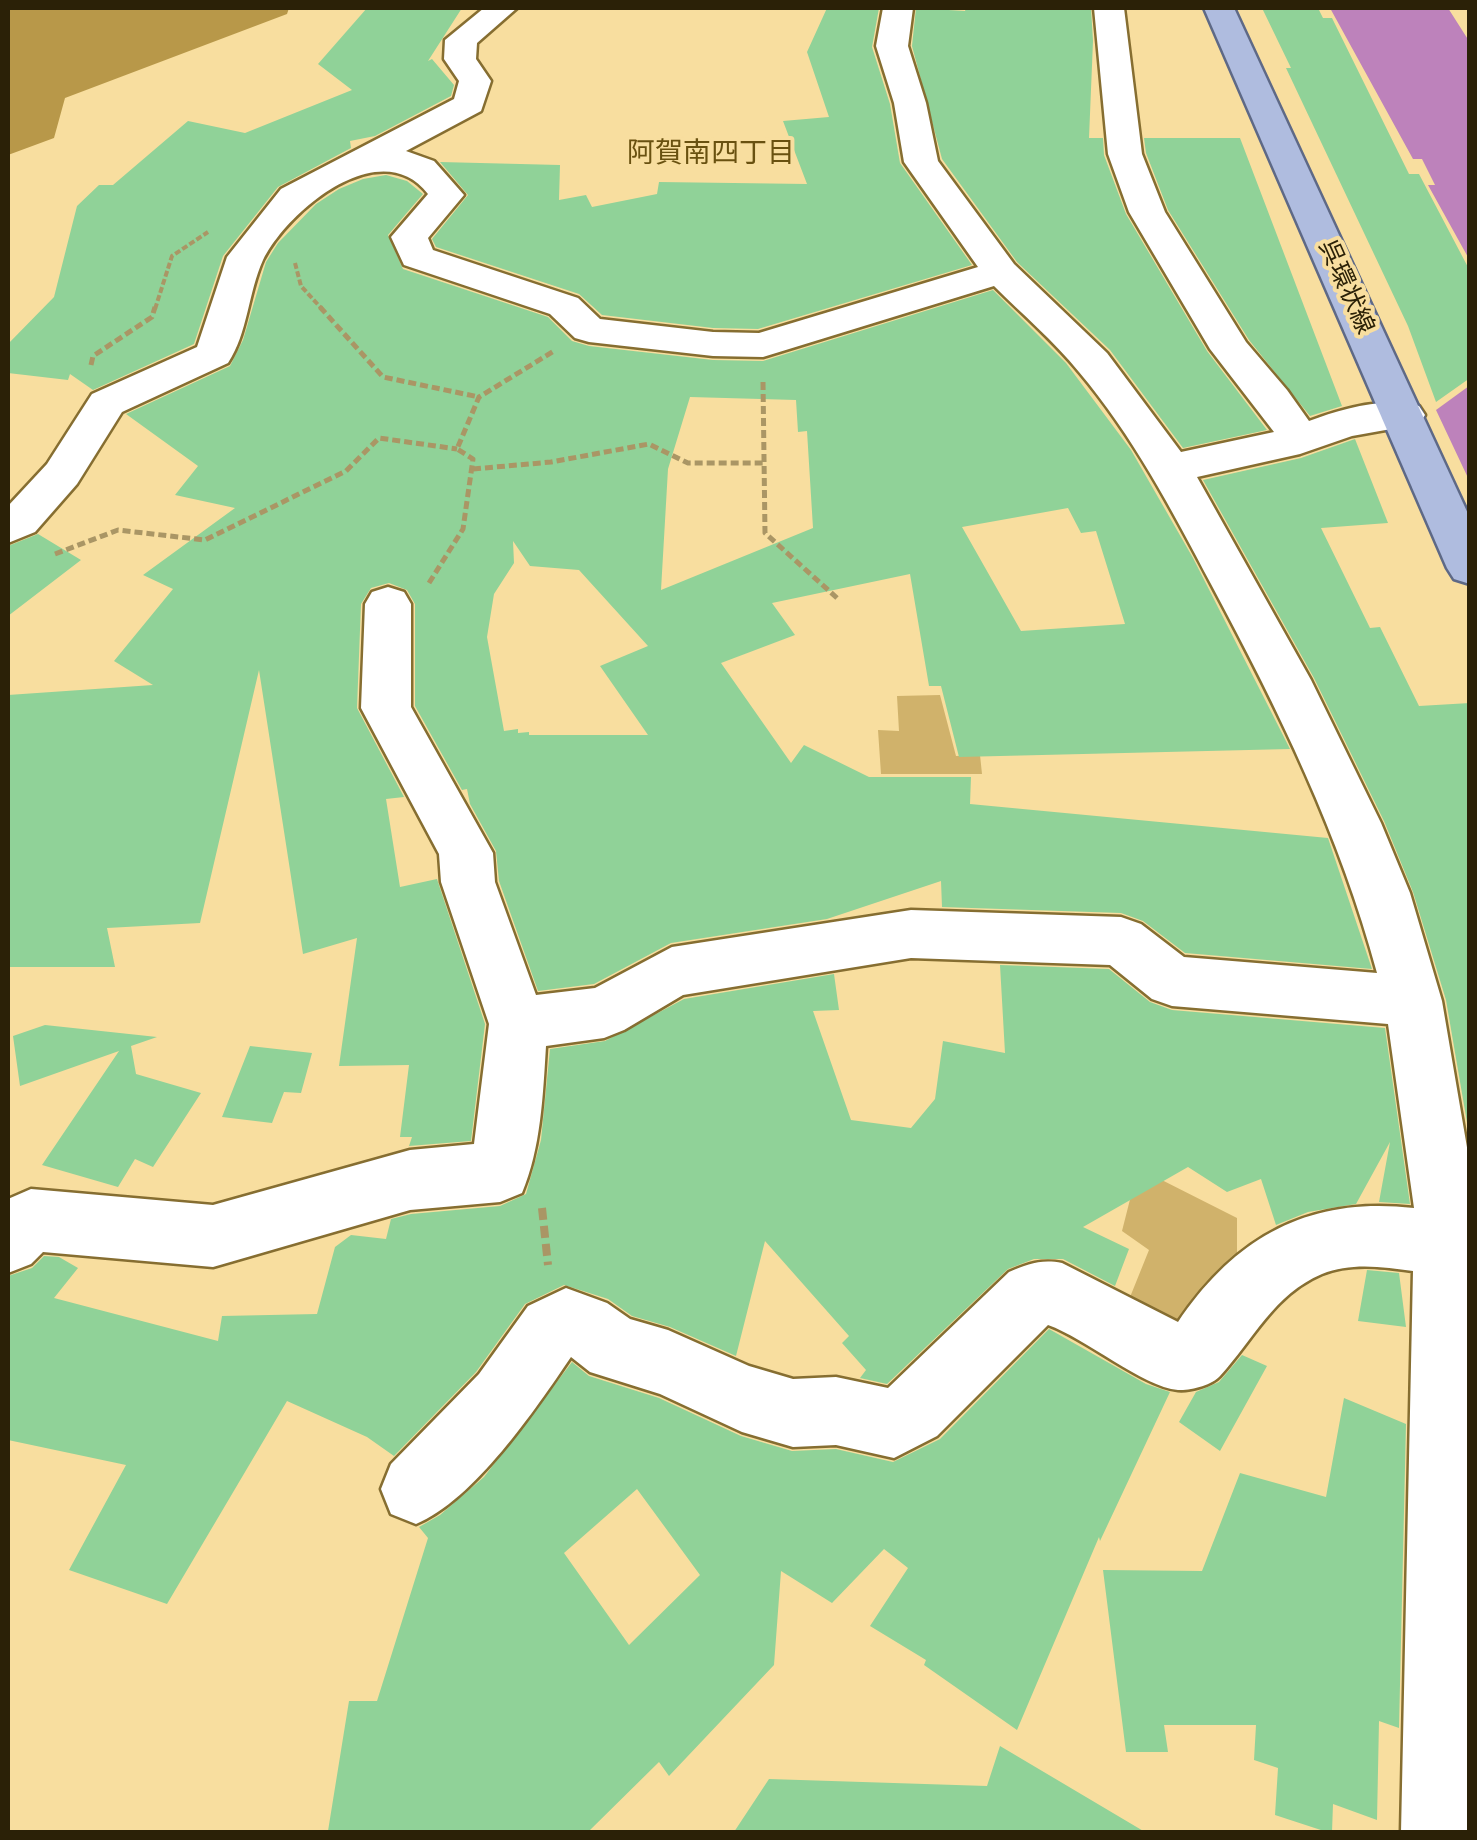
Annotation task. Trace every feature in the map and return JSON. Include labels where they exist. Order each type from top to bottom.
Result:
[{"type":"main road","name":"呉環状線","points":[[1219,8],[1470,568]]},
{"type":"street","points":[[8,528],[19,521],[71,459],[107,403],[214,354],[246,257],[294,196],[469,104],[475,81],[460,59],[461,40],[502,8]]},
{"type":"street","points":[[898,8],[892,46],[910,103],[922,162],[1001,272],[1093,362],[1170,469],[1287,680],[1355,823],[1383,893],[1413,1001],[1446,1210],[1441,1832]]},
{"type":"street","points":[[1109,8],[1125,154],[1146,212],[1230,350],[1273,399],[1300,440]]},
{"type":"street","points":[[368,159],[415,162],[433,174],[446,195],[409,237],[417,257],[564,306],[589,330],[763,346],[822,324],[1001,272]]},
{"type":"street","points":[[1170,469],[1300,440],[1345,423],[1404,415]]},
{"type":"street","points":[[8,1242],[30,1220],[213,1236],[410,1180],[500,1172],[513,1096],[518,1024],[476,909],[468,882],[466,853],[386,708],[388,604]]},
{"type":"street","points":[[518,1024],[604,1012],[672,972],[910,934],[1122,941],[1172,980],[1413,1001]]},
{"type":"street","points":[[416,1489],[503,1398],[551,1329],[566,1322],[584,1326],[614,1348],[668,1363],[742,1398],[793,1413],[836,1411],[894,1424],[914,1412],[1032,1295],[1045,1292],[1062,1296],[1176,1357],[1195,1355],[1261,1274],[1324,1241],[1347,1236],[1446,1243]]},
{"type":"path","points":[[281,213],[301,286],[384,377],[479,397]]},
{"type":"path","points":[[71,459],[94,356],[152,316],[172,256],[210,231]]},
{"type":"path","points":[[457,449],[479,397],[589,330]]},
{"type":"path","points":[[763,346],[765,533],[837,598]]},
{"type":"path","points":[[44,558],[118,530],[205,540],[346,471],[379,438],[457,449],[473,459],[463,529],[427,585],[388,604]]},
{"type":"path","points":[[473,468],[551,462],[648,444],[688,464],[764,464]]},
{"type":"path","points":[[500,1172],[542,1206],[551,1329]]},
{"type":"shaded area","points":[[8,8],[289,8],[287,14],[65,98],[54,138],[8,155]]},
{"type":"shaded area","points":[[1330,8],[1448,8],[1469,41],[1469,259],[1428,185],[1435,185],[1422,159],[1413,159]]},
{"type":"shaded area","points":[[1469,386],[1469,480],[1436,410]]},
{"type":"shaded area","points":[[940,695],[956,756],[980,755],[982,774],[881,774],[878,730],[899,731],[897,696]]},
{"type":"shaded area","points":[[1138,1168],[1237,1218],[1237,1278],[1182,1338],[1124,1312],[1149,1250],[1122,1231]]},
{"type":"building","points":[[367,8],[462,8],[428,61],[432,59],[454,85],[451,96],[375,136],[350,141],[351,148],[278,187],[223,256],[194,344],[93,390],[70,374],[68,380],[8,373],[8,344],[54,297],[77,206],[99,185],[113,185],[188,121],[245,133],[352,90],[318,64]]},
{"type":"building","points":[[827,8],[879,8],[872,47],[890,104],[900,163],[972,265],[758,329],[713,328],[602,315],[579,294],[436,247],[432,239],[468,195],[440,162],[560,165],[559,200],[586,195],[592,207],[657,194],[659,182],[807,184],[783,121],[829,117],[807,52]]},
{"type":"building","points":[[916,8],[1091,8],[1089,138],[1103,138],[1104,155],[1126,214],[1207,351],[1267,430],[1183,448],[1110,350],[1017,262],[942,159],[912,46]]},
{"type":"building","points":[[1262,8],[1318,8],[1323,18],[1332,18],[1409,174],[1419,174],[1470,271],[1470,378],[1436,402],[1408,326],[1286,68],[1291,68]]},
{"type":"building","points":[[1144,138],[1240,138],[1342,406],[1310,416],[1249,340],[1168,210]]},
{"type":"building","points":[[386,175],[407,181],[423,194],[388,235],[403,269],[548,317],[572,341],[589,346],[713,360],[763,361],[993,290],[1066,363],[1131,450],[1193,558],[1290,749],[959,757],[941,686],[929,686],[910,574],[772,603],[795,635],[721,663],[791,763],[804,745],[869,777],[971,777],[970,804],[1328,838],[1372,969],[1185,953],[1143,921],[1121,913],[942,907],[941,881],[827,919],[671,943],[594,984],[538,991],[499,881],[496,851],[470,804],[467,789],[462,790],[415,706],[415,604],[407,590],[389,583],[371,588],[361,604],[357,708],[404,797],[386,799],[400,887],[437,879],[485,1024],[471,1141],[409,1146],[412,1137],[400,1137],[409,1065],[339,1066],[357,938],[303,954],[259,670],[200,923],[107,928],[115,967],[8,967],[8,695],[153,685],[114,661],[173,589],[143,575],[235,508],[175,495],[198,466],[126,414],[230,366],[243,340],[266,262],[278,243],[316,204],[363,179]],"holes":[[[690,397],[796,400],[798,432],[807,431],[813,528],[661,590],[668,469]],[[1068,508],[1081,533],[1096,531],[1125,624],[1021,631],[962,527]],[[513,541],[530,566],[579,570],[648,646],[600,666],[648,735],[529,735],[518,733],[518,729],[504,731],[487,637],[494,594],[514,563]]]},
{"type":"building","points":[[1355,439],[1388,523],[1321,528],[1370,628],[1380,627],[1419,706],[1470,703],[1470,1140],[1446,1000],[1413,892],[1384,821],[1314,678],[1203,480],[1301,458]]},
{"type":"building","points":[[38,534],[81,560],[8,616],[8,546]]},
{"type":"building","points":[[1000,965],[1109,969],[1150,1002],[1172,1010],[1385,1028],[1410,1204],[1379,1202],[1390,1142],[1356,1204],[1308,1212],[1276,1225],[1261,1179],[1227,1192],[1188,1167],[1083,1227],[1129,1249],[1115,1286],[1063,1259],[1034,1259],[1008,1269],[887,1384],[860,1378],[866,1370],[842,1343],[849,1336],[765,1241],[736,1356],[670,1327],[632,1316],[608,1299],[564,1285],[525,1304],[476,1372],[394,1456],[367,1437],[287,1401],[167,1604],[69,1570],[126,1465],[8,1440],[8,1276],[32,1268],[44,1256],[59,1257],[78,1268],[54,1298],[218,1341],[222,1316],[317,1314],[335,1247],[351,1235],[386,1239],[391,1219],[500,1206],[526,1194],[541,1140],[550,1049],[605,1041],[684,999],[834,974],[839,1010],[813,1011],[851,1120],[911,1128],[935,1099],[943,1041],[1005,1053]]},
{"type":"building","points":[[45,1025],[157,1037],[131,1046],[136,1074],[201,1093],[153,1167],[135,1159],[118,1187],[42,1165],[119,1051],[20,1086],[13,1036]]},
{"type":"building","points":[[250,1046],[312,1053],[301,1093],[284,1092],[272,1123],[222,1117]]},
{"type":"building","points":[[1367,1270],[1399,1273],[1406,1327],[1358,1321]]},
{"type":"building","points":[[1049,1329],[1146,1384],[1170,1392],[1100,1541],[1099,1537],[1017,1730],[924,1665],[926,1660],[870,1626],[908,1568],[884,1549],[832,1603],[781,1571],[774,1665],[669,1776],[659,1762],[588,1832],[328,1831],[349,1701],[377,1701],[428,1538],[419,1527],[440,1515],[484,1477],[572,1362],[589,1376],[659,1398],[741,1436],[792,1451],[836,1449],[893,1462],[940,1439]],"holes":[[[637,1489],[700,1575],[629,1645],[564,1553]]]},
{"type":"building","points":[[1242,1355],[1267,1366],[1220,1451],[1179,1422],[1196,1392],[1219,1382]]},
{"type":"building","points":[[1344,1398],[1406,1424],[1399,1728],[1379,1721],[1377,1820],[1333,1804],[1332,1832],[1327,1832],[1275,1815],[1278,1768],[1254,1760],[1256,1725],[1164,1725],[1168,1752],[1126,1752],[1103,1570],[1202,1571],[1240,1473],[1326,1497]]},
{"type":"building","points":[[1000,1746],[1145,1832],[734,1832],[769,1779],[987,1786]]},
{"type":"district","name":"阿賀南四丁目","points":[[711,154]]}]
